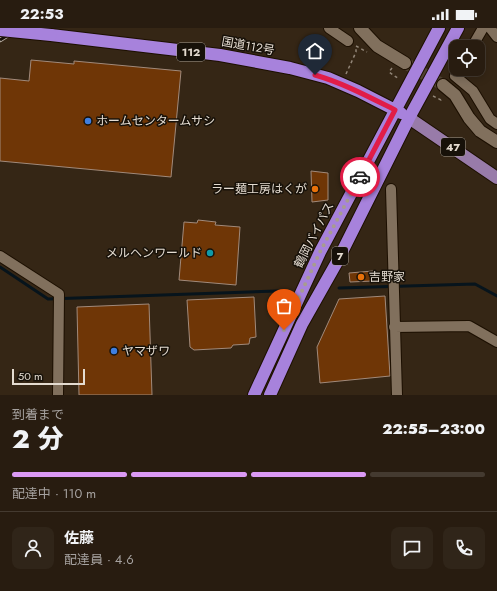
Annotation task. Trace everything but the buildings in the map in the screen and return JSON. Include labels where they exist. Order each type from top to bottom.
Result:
[{"type":"highway","name":"鶴岡バイパス","points":[[254,395],[320,252],[439,28]]},
{"type":"highway","name":"7","points":[[270,395],[302,324],[337,262],[409,118],[458,28]]},
{"type":"highway","name":"国道112号","points":[[0,30],[220,55],[290,68],[328,78],[358,91],[409,118]]},
{"type":"main road","name":"47","points":[[409,118],[497,178]]},
{"type":"street","points":[[329,28],[352,43]]},
{"type":"street","points":[[360,28],[377,46],[405,63]]},
{"type":"street","points":[[476,40],[483,28]]},
{"type":"street","points":[[490,28],[497,37]]},
{"type":"street","points":[[455,76],[473,90],[490,120],[497,124]]},
{"type":"street","points":[[443,90],[455,95],[469,118],[480,131],[497,142]]},
{"type":"street","points":[[391,189],[397,395]]},
{"type":"street","points":[[0,256],[60,294],[58,395]]},
{"type":"street","points":[[394,327],[469,326],[497,342]]},
{"type":"path","points":[[346,74],[356,52],[352,43]]},
{"type":"path","points":[[393,66],[389,72],[399,79]]},
{"type":"path","points":[[432,96],[440,100],[443,90]]},
{"type":"waterway","points":[[0,267],[48,299],[277,291]]},
{"type":"waterway","points":[[339,288],[475,284],[497,296]]},
{"type":"tunnel","points":[[405,63],[443,85]]},
{"type":"railway","points":[[0,40],[19,28]]},
{"type":"way so far","points":[[284,330],[320,252],[360,177]]},
{"type":"place","name":"ホームセンタームサシ","points":[[88,121]]},
{"type":"place","name":"ラー麺工房はくが","points":[[315,189]]},
{"type":"place","name":"メルヘンワールド","points":[[210,253]]},
{"type":"place","name":"吉野家","points":[[361,277]]},
{"type":"place","name":"ヤマザワ","points":[[114,351]]},
{"type":"route","points":[[315,75],[328,78],[358,91],[395,110],[360,177]]}]
